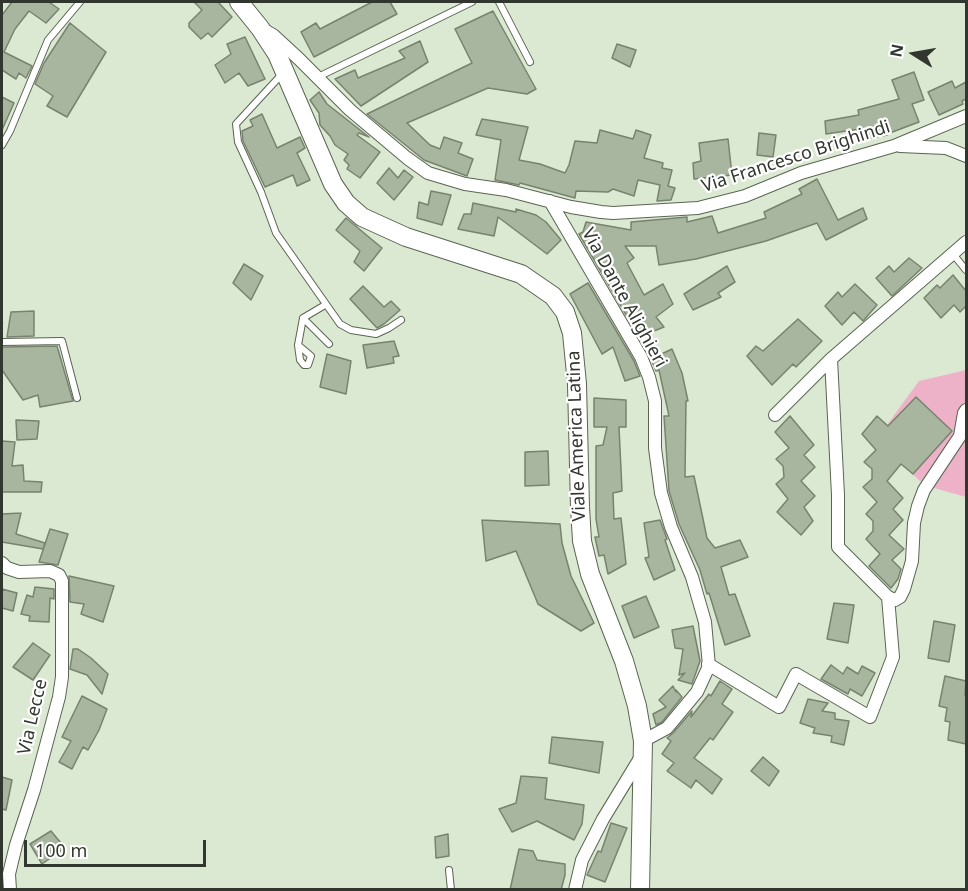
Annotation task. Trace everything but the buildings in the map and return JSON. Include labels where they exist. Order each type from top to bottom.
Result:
[{"type":"main road","name":"Viale America Latina","points":[[239,2],[277,54],[333,184],[346,203],[362,216],[406,237],[520,274],[553,296],[565,312],[573,333],[577,384],[582,541],[590,574],[624,660],[637,706],[643,747],[640,890]]},
{"type":"street","name":"Via Francesco Brighindi","points":[[260,28],[273,35],[358,117],[428,173],[465,184],[506,190],[571,207],[613,213],[698,208],[745,196],[801,173],[894,146],[966,116]]},
{"type":"street","points":[[894,146],[946,148],[966,156]]},
{"type":"street","name":"Via Dante Alighieri","points":[[550,201],[641,357],[650,377],[655,401],[655,448],[661,493],[671,527],[692,577],[705,622],[708,664],[697,692],[668,728],[643,747]]},
{"type":"street","points":[[776,415],[831,359],[966,242]]},
{"type":"street","points":[[831,359],[838,495],[838,547],[888,597],[895,600],[900,597],[904,589],[912,561],[914,523],[918,506],[924,490],[960,436],[966,410]]},
{"type":"street","name":"Via Lecce","points":[[2,562],[7,568],[19,572],[51,571],[59,574],[62,580],[62,666],[59,697],[34,790],[5,872],[10,890]]},
{"type":"street","points":[[708,664],[779,706],[796,674],[870,717],[893,657],[888,597]]},
{"type":"street","points":[[575,890],[582,860],[643,747]]},
{"type":"lane","points":[[2,145],[48,40],[80,2]]},
{"type":"lane","points":[[318,77],[472,2]]},
{"type":"lane","points":[[499,2],[530,62]]},
{"type":"lane","points":[[284,71],[236,124],[238,142],[261,192],[276,233],[340,324],[351,330],[376,334],[401,320]]},
{"type":"lane","points":[[952,254],[965,265]]},
{"type":"lane","points":[[298,345],[303,318],[325,305]]},
{"type":"lane","points":[[303,318],[329,344]]},
{"type":"lane","points":[[2,342],[62,341],[78,398]]},
{"type":"lane","points":[[449,870],[452,890]]},
{"type":"shaded area","points":[[966,370],[966,497],[934,488],[920,481],[892,455],[887,425],[919,381]]}]
